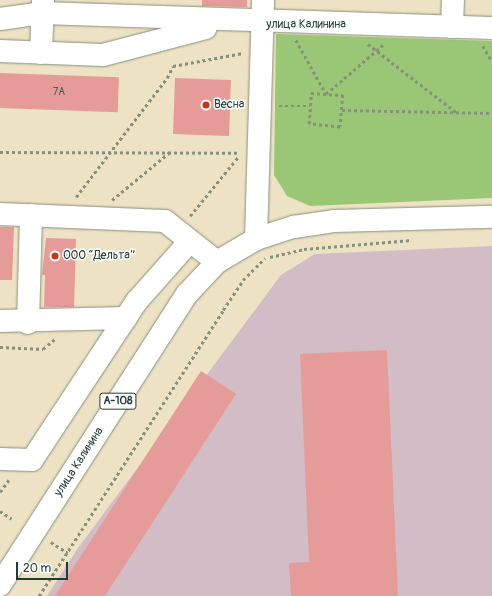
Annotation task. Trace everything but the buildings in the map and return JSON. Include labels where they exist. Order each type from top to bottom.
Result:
[{"type":"main road","points":[[0,19],[42,7],[227,22],[261,22],[263,0]]},
{"type":"main road","points":[[452,27],[453,0]]},
{"type":"main road","points":[[41,53],[42,7]]},
{"type":"main road","points":[[0,51],[103,55],[227,22]]},
{"type":"main road","name":"улица Калинина","points":[[256,239],[261,22],[452,27],[486,34]]},
{"type":"main road","points":[[0,214],[165,221],[217,262]]},
{"type":"main road","points":[[28,323],[31,215]]},
{"type":"main road","name":"улица Калинина","points":[[0,584],[187,294],[217,262],[256,239],[294,227],[334,221],[492,217]]},
{"type":"main road","points":[[0,459],[32,460],[126,318],[190,241]]},
{"type":"main road","points":[[0,321],[28,323],[126,318]]},
{"type":"path","points":[[486,34],[492,62]]},
{"type":"path","points":[[292,35],[326,94]]},
{"type":"path","points":[[364,41],[456,113]]},
{"type":"path","points":[[326,94],[388,42]]},
{"type":"path","points":[[74,199],[113,150],[173,66],[246,52]]},
{"type":"path","points":[[311,93],[326,94],[343,95],[340,127],[309,124],[311,93]]},
{"type":"path","points":[[276,106],[310,106]]},
{"type":"path","points":[[342,110],[492,113]]},
{"type":"path","points":[[0,152],[113,150],[242,153],[196,209]]},
{"type":"path","points":[[110,201],[171,151]]},
{"type":"path","points":[[39,596],[223,310],[264,258],[304,249],[422,240]]},
{"type":"path","points":[[0,511],[12,518]]},
{"type":"path","points":[[51,542],[68,553]]},
{"type":"shaded area","points":[[492,246],[492,596],[47,596],[78,548],[281,275],[315,254]]},
{"type":"green space","points":[[276,34],[492,41],[492,198],[310,206],[287,196],[274,175]]},
{"type":"place","name":"Весна","points":[[206,105]]},
{"type":"place","name":"ООО “Дельта”","points":[[55,256]]}]
